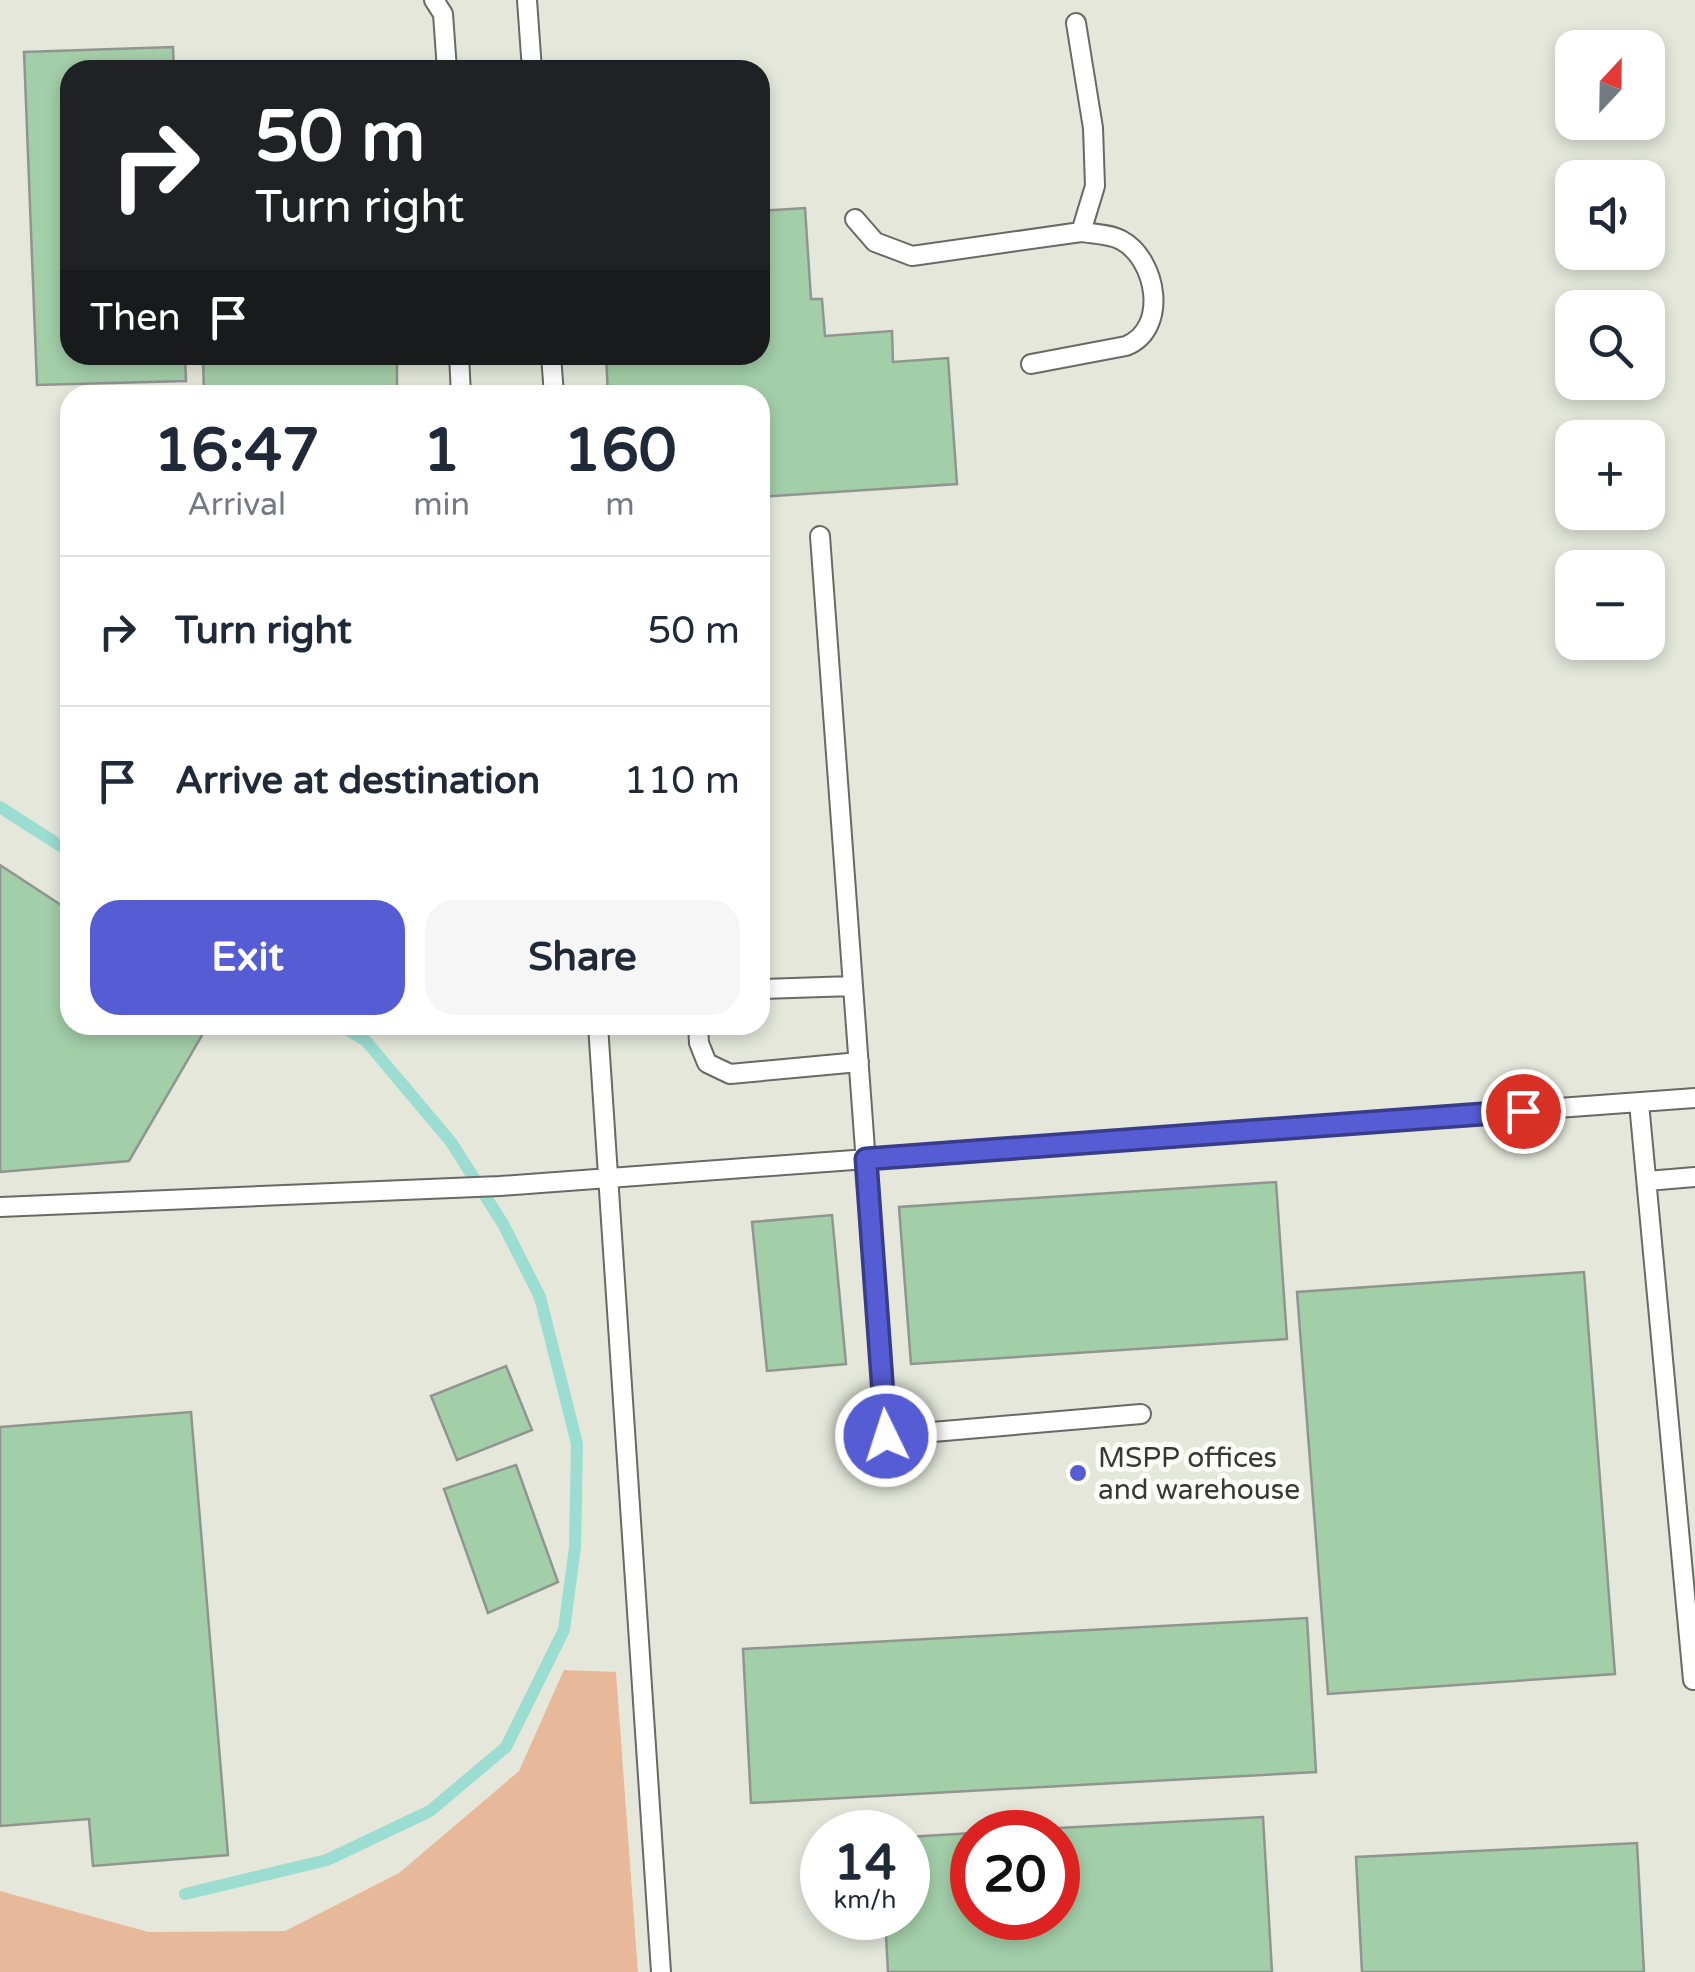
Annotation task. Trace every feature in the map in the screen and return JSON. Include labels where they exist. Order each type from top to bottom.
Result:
[{"type":"lane","points":[[434,0],[443,14],[446,60]]},
{"type":"lane","points":[[527,0],[531,60]]},
{"type":"lane","points":[[1076,23],[1093,128],[1094,186],[1082,232]]},
{"type":"lane","points":[[855,218],[875,242],[912,256],[1082,232],[1118,238],[1133,248],[1146,266],[1154,298],[1144,335],[1126,346],[1031,364]]},
{"type":"lane","points":[[820,536],[886,1436],[1141,1414]]},
{"type":"lane","points":[[770,989],[853,986]]},
{"type":"lane","points":[[599,1035],[661,1972]]},
{"type":"lane","points":[[699,1035],[707,1063],[730,1074],[859,1062]]},
{"type":"lane","points":[[0,1208],[500,1186],[1695,1098]]},
{"type":"lane","points":[[1639,1102],[1693,1680]]},
{"type":"lane","points":[[1646,1181],[1695,1177]]},
{"type":"shaded area","points":[[0,0],[1695,0],[1695,1972],[638,1972],[616,1673],[565,1670],[519,1771],[399,1873],[285,1931],[150,1932],[0,1891]]},
{"type":"shaded area","points":[[564,1670],[616,1672],[638,1972],[0,1972],[0,1891],[149,1932],[285,1931],[399,1873],[519,1771]]},
{"type":"building","points":[[173,47],[174,60],[60,60],[60,365],[185,365],[186,381],[37,385],[24,52]]},
{"type":"building","points":[[805,208],[811,299],[822,299],[825,336],[892,331],[893,362],[948,358],[957,484],[770,496],[770,385],[608,385],[606,365],[770,365],[770,210]]},
{"type":"building","points":[[203,365],[397,365],[397,385],[204,385]]},
{"type":"building","points":[[0,865],[60,904],[60,1035],[202,1035],[129,1161],[0,1172]]},
{"type":"building","points":[[1276,1182],[1287,1339],[911,1364],[899,1207]]},
{"type":"building","points":[[832,1215],[846,1364],[767,1371],[752,1222]]},
{"type":"building","points":[[1584,1272],[1615,1674],[1328,1694],[1297,1292]]},
{"type":"building","points":[[506,1366],[532,1430],[457,1460],[431,1396]]},
{"type":"building","points":[[191,1412],[228,1855],[93,1866],[89,1819],[0,1826],[0,1427]]},
{"type":"building","points":[[516,1465],[558,1582],[488,1613],[444,1489]]},
{"type":"building","points":[[1307,1618],[1316,1772],[751,1803],[743,1649]]},
{"type":"building","points":[[1263,1817],[1272,1972],[888,1972],[886,1940],[930,1940],[930,1836],[950,1834],[950,1940],[1080,1940],[1080,1827]]},
{"type":"building","points":[[1637,1843],[1644,1972],[1362,1972],[1356,1857]]},
{"type":"waterway","points":[[0,807],[60,846]]},
{"type":"waterway","points":[[185,1894],[327,1860],[430,1811],[506,1747],[564,1630],[575,1547],[577,1444],[540,1297],[503,1224],[451,1142],[366,1041],[356,1035]]},
{"type":"place","name":"MSPP offices and warehouse","points":[[1078,1473]]},
{"type":"route","points":[[886,1436],[866,1159],[1523,1111]]}]
